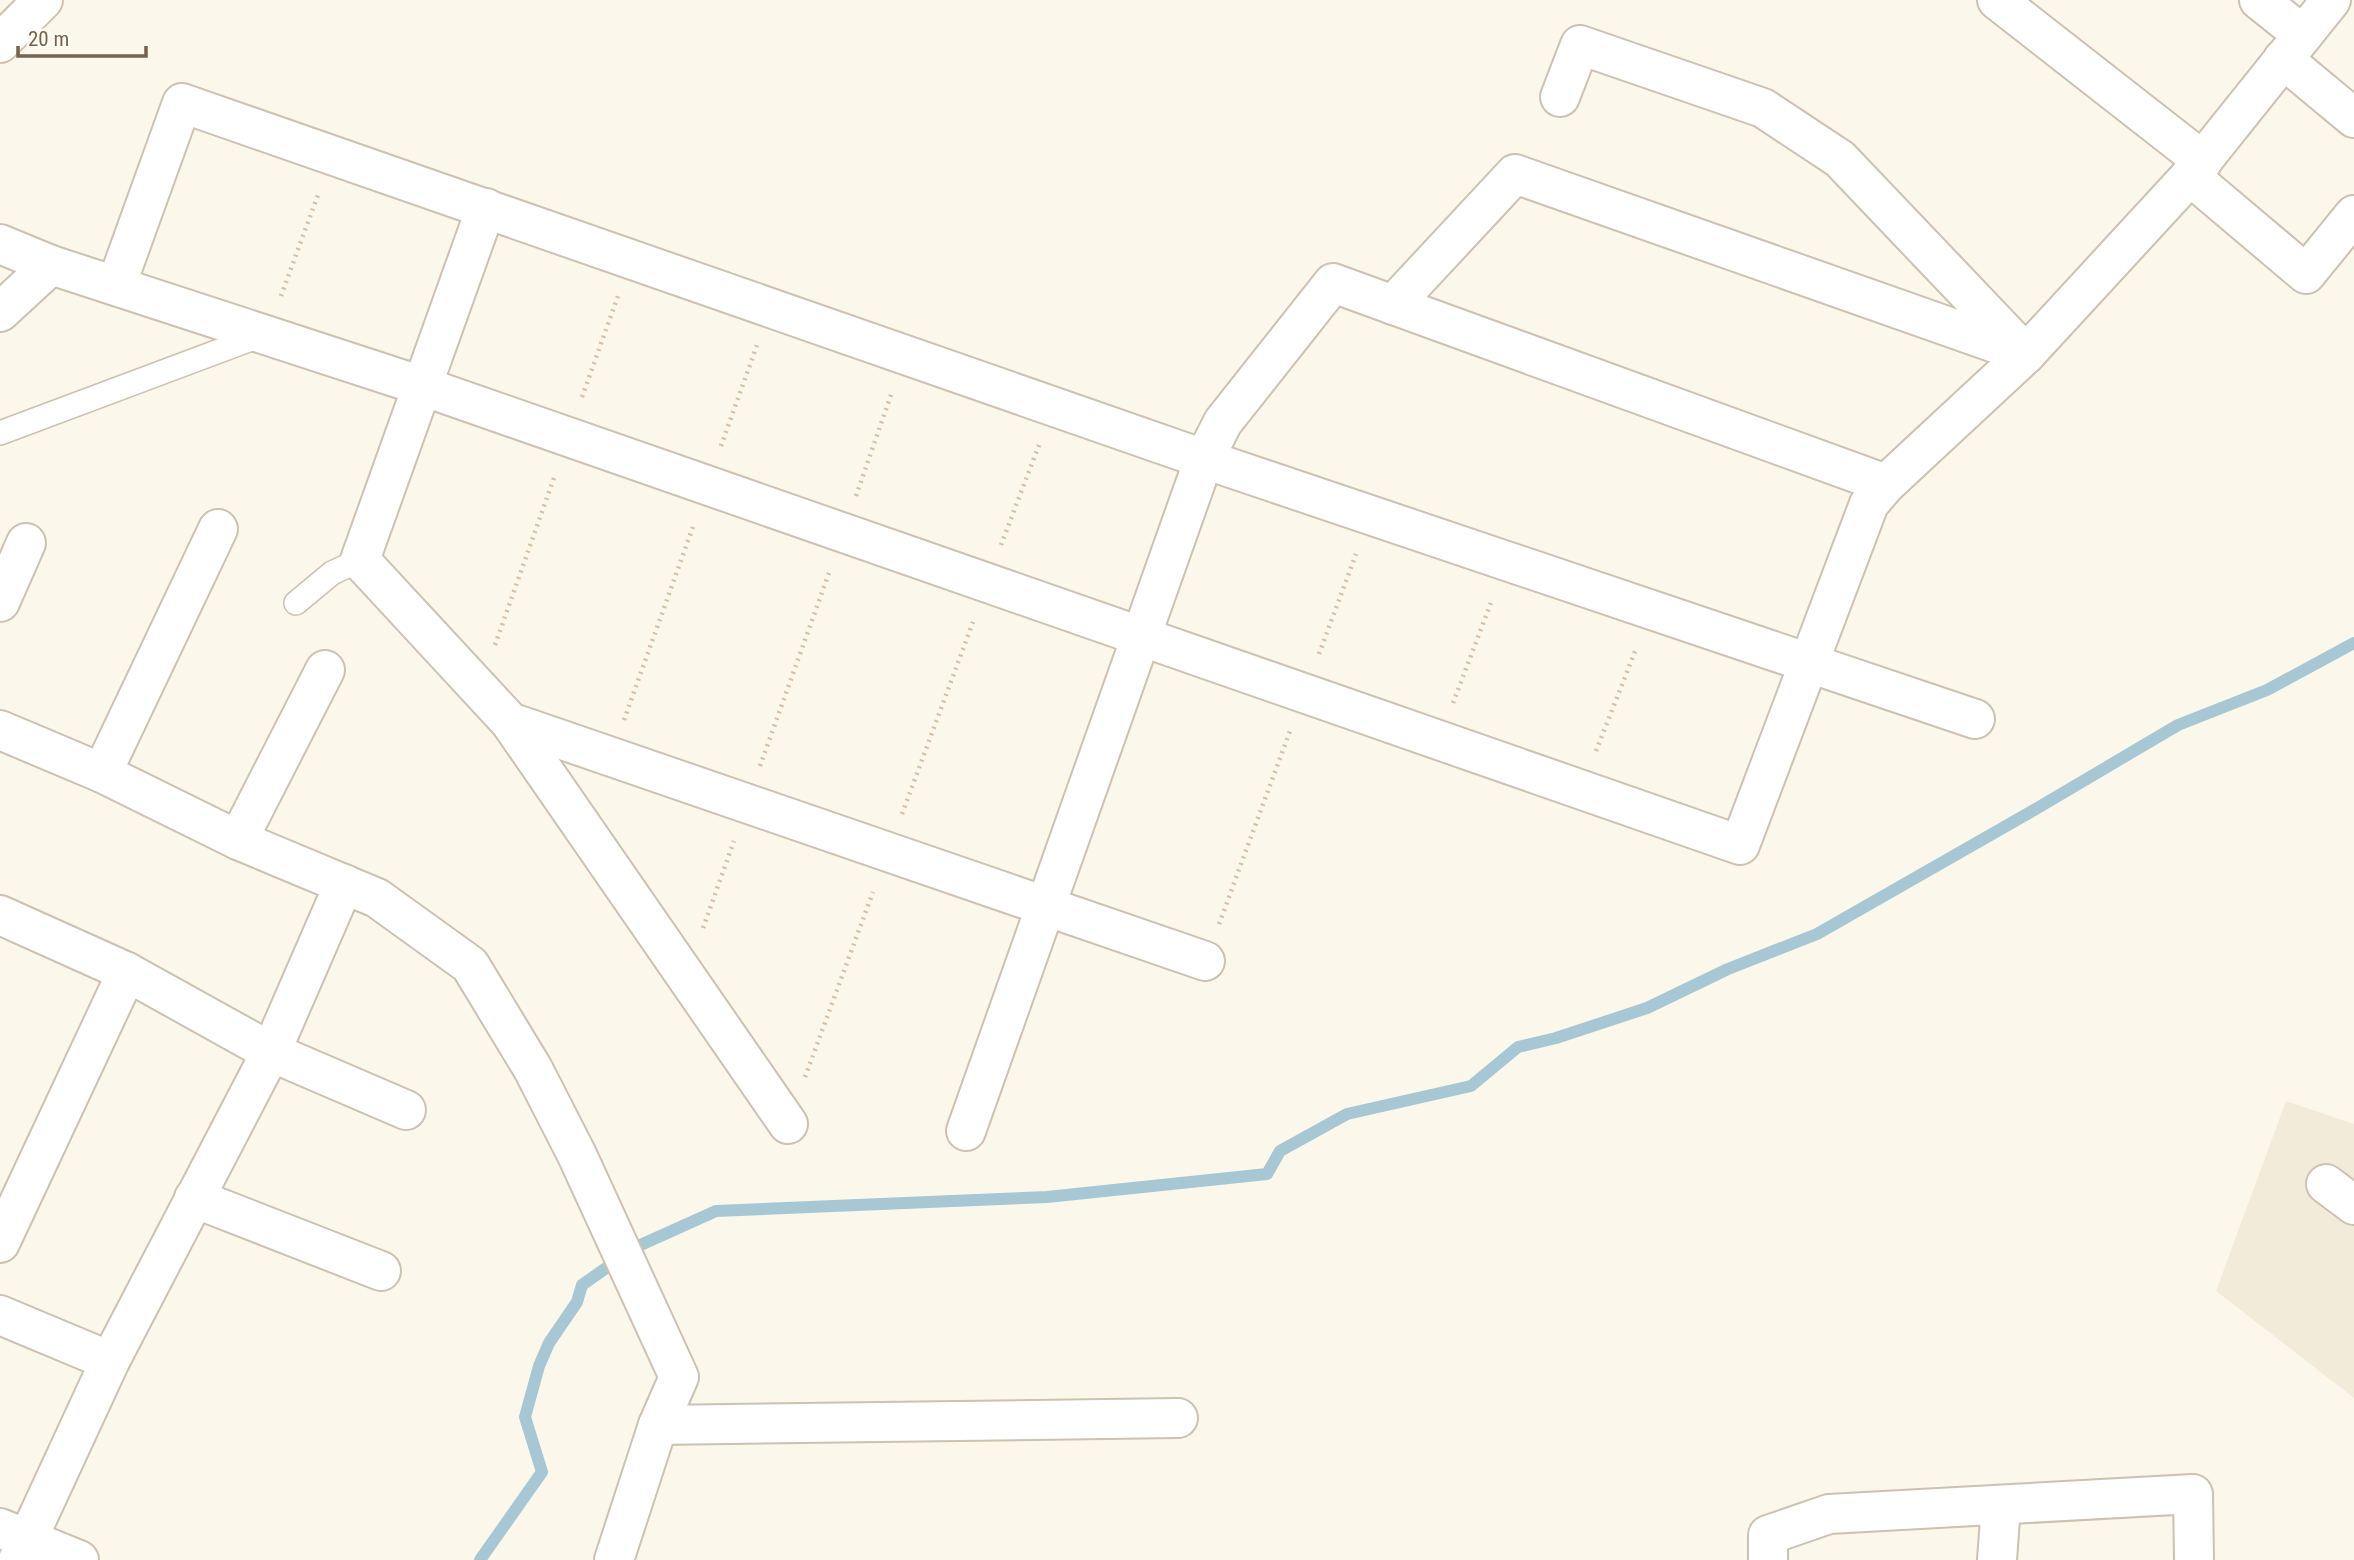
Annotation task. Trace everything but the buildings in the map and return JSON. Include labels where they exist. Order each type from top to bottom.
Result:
[{"type":"street","points":[[0,43],[43,0]]},
{"type":"street","points":[[1997,0],[2197,169],[2306,274],[2354,215]]},
{"type":"street","points":[[2259,0],[2293,47],[2354,118]]},
{"type":"street","points":[[0,244],[51,265],[422,386],[1740,845],[1869,504],[1886,484],[2026,354],[2197,169],[2331,0]]},
{"type":"street","points":[[1560,97],[1580,45],[1763,107],[1840,159],[2026,354]]},
{"type":"street","points":[[116,286],[182,103],[1204,459],[1975,719]]},
{"type":"street","points":[[1393,305],[1515,174],[2026,354]]},
{"type":"street","points":[[486,208],[360,560],[510,722],[788,1124]]},
{"type":"street","points":[[0,312],[51,265]]},
{"type":"street","points":[[966,1131],[1204,459],[1223,422],[1333,284],[1886,484]]},
{"type":"street","points":[[102,773],[218,529]]},
{"type":"street","points":[[0,601],[26,543]]},
{"type":"street","points":[[238,841],[324,670]]},
{"type":"street","points":[[510,722],[1205,961]]},
{"type":"street","points":[[0,730],[102,773],[238,841],[377,898],[470,965],[533,1069],[578,1155],[680,1377],[658,1426],[614,1560]]},
{"type":"street","points":[[79,1560],[15,1542],[271,1052],[344,884]]},
{"type":"street","points":[[0,915],[127,972],[271,1052],[406,1110]]},
{"type":"street","points":[[0,1243],[127,972]]},
{"type":"street","points":[[194,1198],[381,1271]]},
{"type":"street","points":[[0,1315],[110,1361]]},
{"type":"street","points":[[658,1426],[1178,1418]]},
{"type":"street","points":[[1768,1560],[1768,1535],[1829,1514],[2193,1494],[2194,1560]]},
{"type":"street","points":[[1997,1560],[2001,1505]]},
{"type":"lane","points":[[0,433],[263,334]]},
{"type":"lane","points":[[296,603],[332,572],[360,560]]},
{"type":"path","points":[[263,334],[275,310],[333,156]]},
{"type":"path","points":[[611,757],[770,307]]},
{"type":"path","points":[[686,975],[905,354]]},
{"type":"path","points":[[788,1124],[1054,405]]},
{"type":"path","points":[[1205,961],[1371,514]]},
{"type":"path","points":[[1438,740],[1507,560]]},
{"type":"path","points":[[1580,789],[1652,609]]},
{"type":"shaded area","points":[[2286,1101],[2354,1124],[2354,1398],[2216,1291]]},
{"type":"waterway","points":[[480,1560],[542,1472],[525,1417],[539,1366],[549,1343],[577,1302],[582,1285],[636,1247],[716,1211],[1047,1197],[1267,1174],[1280,1151],[1347,1114],[1471,1086],[1518,1047],[1556,1038],[1647,1008],[1728,969],[1817,934],[2178,725],[2267,690],[2354,643]]}]
